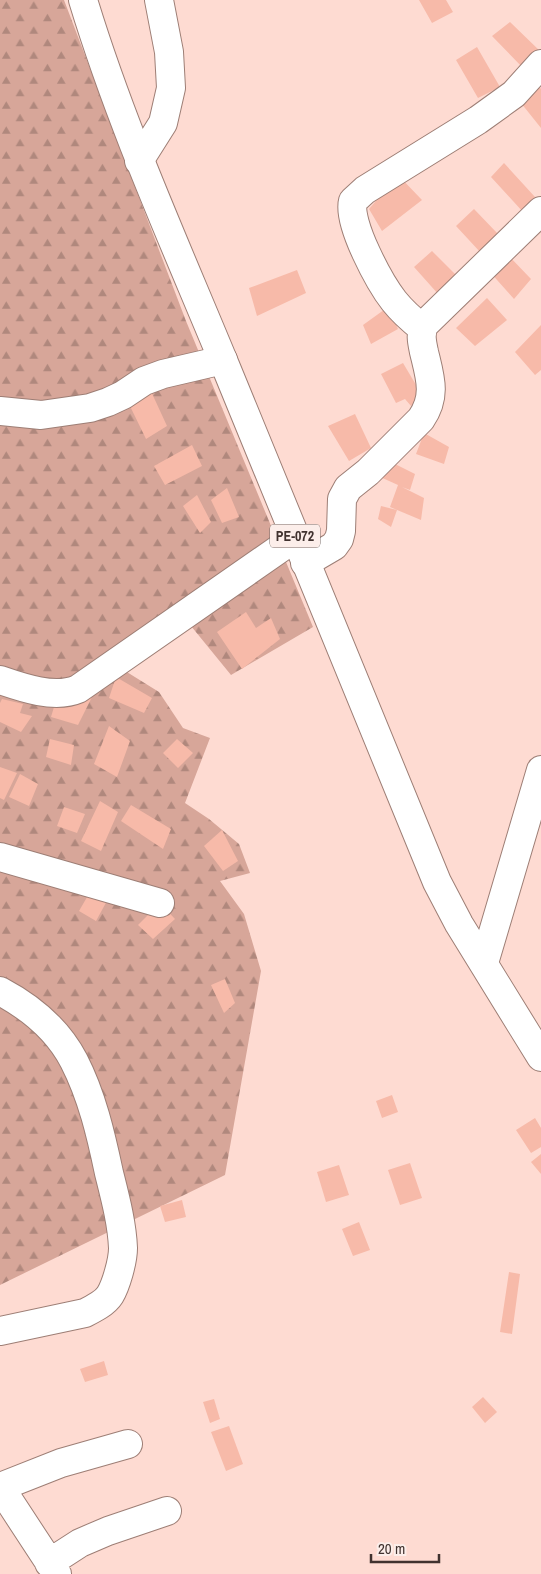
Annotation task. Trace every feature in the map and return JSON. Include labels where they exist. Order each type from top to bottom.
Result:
[{"type":"street","name":"PE-072","points":[[83,0],[100,56],[139,161],[223,360],[437,882],[459,924],[541,1057]]},
{"type":"street","points":[[139,161],[163,123],[171,88],[169,52],[158,0]]},
{"type":"street","points":[[422,328],[394,300],[374,268],[362,244],[352,216],[353,201],[365,190],[478,120],[514,94],[541,64]]},
{"type":"street","points":[[0,680],[39,691],[70,693],[300,550],[334,546],[341,531],[342,499],[348,488],[368,472],[421,419],[427,410],[432,396],[431,382],[421,336],[422,328],[437,311],[541,211]]},
{"type":"street","points":[[0,411],[42,415],[90,408],[123,395],[144,381],[163,374],[223,360]]},
{"type":"street","points":[[484,963],[541,770]]},
{"type":"street","points":[[0,858],[160,903]]},
{"type":"street","points":[[0,991],[19,1002],[53,1031],[73,1060],[98,1122],[116,1202],[123,1249],[117,1278],[109,1297],[96,1307],[85,1313],[0,1332]]},
{"type":"street","points":[[128,1444],[61,1463],[0,1487],[53,1568],[80,1543],[167,1511]]},
{"type":"green space","points":[[0,0],[64,0],[186,321],[313,627],[231,675],[191,626],[122,669],[159,692],[183,728],[210,738],[185,803],[209,819],[239,844],[250,873],[220,881],[244,914],[261,971],[225,1175],[0,1285]]},
{"type":"building","points":[[419,0],[446,0],[453,12],[432,23]]},
{"type":"building","points":[[510,22],[541,52],[523,68],[492,36]]},
{"type":"building","points":[[477,47],[500,87],[478,98],[456,60]]},
{"type":"building","points":[[538,85],[541,89],[541,128],[521,103]]},
{"type":"building","points":[[504,163],[535,197],[523,212],[491,177]]},
{"type":"building","points":[[398,175],[422,200],[382,231],[369,209]]},
{"type":"building","points":[[474,209],[498,234],[481,253],[456,226]]},
{"type":"building","points":[[432,251],[456,275],[439,295],[414,267]]},
{"type":"building","points":[[507,254],[531,279],[514,299],[489,271]]},
{"type":"building","points":[[297,270],[306,293],[257,316],[249,288]]},
{"type":"building","points":[[487,298],[507,320],[475,346],[456,328]]},
{"type":"building","points":[[388,307],[398,329],[371,344],[363,325]]},
{"type":"building","points":[[541,325],[541,370],[535,375],[515,352]]},
{"type":"building","points":[[403,363],[422,395],[411,406],[405,399],[396,403],[381,374]]},
{"type":"building","points":[[149,387],[167,426],[146,439],[128,402]]},
{"type":"building","points":[[355,414],[371,448],[349,461],[328,426]]},
{"type":"building","points":[[424,433],[449,447],[444,464],[416,454]]},
{"type":"building","points":[[192,445],[202,466],[165,485],[154,466]]},
{"type":"building","points":[[389,461],[415,474],[410,490],[402,487],[424,498],[421,520],[390,507],[398,485],[378,476]]},
{"type":"building","points":[[227,488],[239,517],[222,523],[211,500]]},
{"type":"building","points":[[197,495],[211,522],[200,533],[183,506]]},
{"type":"building","points":[[381,506],[397,510],[391,527],[378,519]]},
{"type":"building","points":[[246,612],[256,628],[271,618],[280,639],[242,669],[217,632]]},
{"type":"building","points":[[116,677],[152,698],[144,713],[109,698]]},
{"type":"building","points":[[93,695],[78,725],[51,717],[57,697]]},
{"type":"building","points":[[2,699],[23,704],[20,713],[32,716],[21,732],[0,722],[0,703]]},
{"type":"building","points":[[109,726],[130,741],[117,777],[94,764]]},
{"type":"building","points":[[50,739],[74,745],[71,765],[46,757]]},
{"type":"building","points":[[177,739],[193,753],[178,768],[163,753]]},
{"type":"building","points":[[0,767],[17,773],[4,800],[0,798]]},
{"type":"building","points":[[20,774],[38,784],[29,806],[9,797]]},
{"type":"building","points":[[100,801],[118,812],[101,851],[81,841]]},
{"type":"building","points":[[131,805],[171,829],[163,849],[121,821]]},
{"type":"building","points":[[64,807],[85,814],[77,833],[57,826]]},
{"type":"building","points":[[222,830],[238,861],[223,871],[204,846]]},
{"type":"building","points":[[90,892],[108,899],[96,921],[79,911]]},
{"type":"building","points":[[160,903],[175,919],[153,939],[138,925]]},
{"type":"building","points":[[225,979],[235,1003],[224,1013],[211,985]]},
{"type":"building","points":[[392,1095],[398,1112],[382,1118],[376,1101]]},
{"type":"building","points":[[535,1118],[541,1128],[541,1147],[531,1153],[516,1130]]},
{"type":"building","points":[[541,1154],[541,1174],[531,1162]]},
{"type":"building","points":[[410,1163],[422,1198],[400,1205],[388,1170]]},
{"type":"building","points":[[339,1165],[349,1195],[326,1202],[317,1172]]},
{"type":"building","points":[[182,1200],[186,1217],[165,1222],[160,1206]]},
{"type":"building","points":[[359,1222],[370,1250],[353,1256],[342,1229]]},
{"type":"building","points":[[509,1272],[520,1274],[512,1334],[500,1332]]},
{"type":"building","points":[[104,1361],[108,1375],[85,1382],[80,1369]]},
{"type":"building","points":[[483,1397],[497,1412],[485,1423],[472,1407]]},
{"type":"building","points":[[214,1399],[220,1419],[210,1423],[203,1402]]},
{"type":"building","points":[[229,1426],[243,1464],[226,1471],[211,1432]]}]
